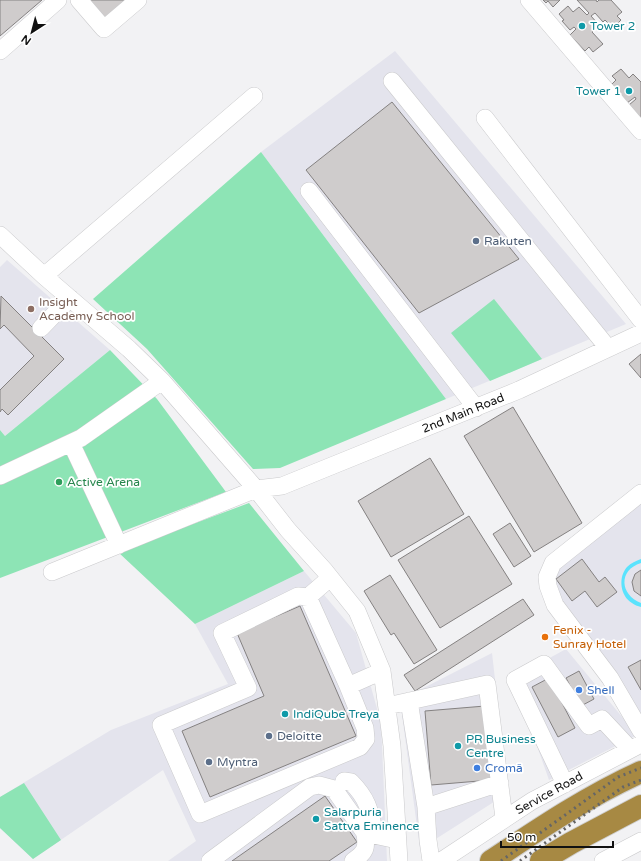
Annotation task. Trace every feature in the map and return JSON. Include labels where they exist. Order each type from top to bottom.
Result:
[{"type":"highway","points":[[490,861],[566,812],[641,772]]},
{"type":"highway","points":[[541,861],[571,843],[641,806]]},
{"type":"street","points":[[0,50],[58,0]]},
{"type":"street","points":[[79,0],[104,29],[138,0]]},
{"type":"street","points":[[529,0],[641,131]]},
{"type":"street","points":[[392,81],[608,348]]},
{"type":"street","points":[[44,276],[254,96]]},
{"type":"street","points":[[485,118],[641,320]]},
{"type":"street","points":[[309,191],[476,408]]},
{"type":"street","points":[[0,235],[44,276],[129,348],[162,381],[256,489],[288,530],[330,578],[357,612],[382,671],[392,746],[399,861]]},
{"type":"street","points":[[41,328],[70,298]]},
{"type":"street","name":"2nd Main Road","points":[[52,572],[256,489],[282,486],[476,408],[519,390],[641,333]]},
{"type":"street","points":[[0,476],[81,438],[162,381]]},
{"type":"street","points":[[72,443],[119,545]]},
{"type":"street","points":[[641,493],[553,563],[548,577],[548,586],[555,605],[610,678],[641,731]]},
{"type":"street","points":[[308,597],[348,686],[365,728],[366,739],[360,747],[200,814],[161,726],[248,688],[222,633],[298,596],[308,597],[330,578]]},
{"type":"street","points":[[565,784],[515,680],[544,664],[589,726],[602,719],[636,746]]},
{"type":"street","points":[[348,686],[382,671]]},
{"type":"street","points":[[387,706],[487,684],[504,818]]},
{"type":"street","points":[[409,701],[426,807],[431,861]]},
{"type":"street","name":"Service Road","points":[[441,861],[504,818],[532,801],[636,746]]},
{"type":"street","points":[[344,781],[351,782],[365,797],[371,813],[370,834],[367,846],[363,853],[353,861]]},
{"type":"street","points":[[426,807],[500,784]]},
{"type":"street","points":[[210,861],[310,787],[319,785],[334,789],[370,834],[397,840]]},
{"type":"street","points":[[603,861],[641,840]]},
{"type":"shaded area","points":[[395,51],[626,324],[446,399],[261,152]]},
{"type":"shaded area","name":"Insight Academy School","points":[[7,260],[110,350],[5,436],[0,430],[0,267]]},
{"type":"shaded area","points":[[641,499],[641,716],[557,597],[553,586],[556,572]]},
{"type":"shaded area","name":"Salarpuria Sattva Eminence","points":[[304,571],[356,633],[381,723],[387,861],[168,861],[196,841],[163,770],[33,859],[0,828],[0,797],[111,730],[228,684],[195,624]]},
{"type":"shaded area","name":"Shell","points":[[566,649],[637,735],[549,780],[513,678]]},
{"type":"shaded area","points":[[492,653],[508,793],[420,849],[400,700]]},
{"type":"green space","points":[[261,152],[446,399],[280,468],[253,469],[147,349],[93,299]]},
{"type":"green space","points":[[494,299],[542,359],[490,381],[451,333]]},
{"type":"green space","name":"Active Arena","points":[[110,350],[157,399],[226,492],[0,578],[0,430],[5,436]]},
{"type":"green space","points":[[249,503],[304,571],[195,624],[118,552]]},
{"type":"green space","points":[[24,783],[61,840],[33,859],[0,828],[0,797]]},
{"type":"water","points":[[641,559],[641,563],[628,571],[624,583],[629,594],[641,603],[641,607],[628,600],[623,591],[621,581],[627,567]]},
{"type":"building","points":[[0,0],[42,0],[0,36]]},
{"type":"building","points":[[85,0],[130,0],[105,22]]},
{"type":"building","name":"Tower 2","points":[[543,0],[560,0],[553,7],[548,1],[546,3]]},
{"type":"building","name":"Tower 2","points":[[577,0],[596,0],[597,2],[599,0],[611,0],[622,12],[617,16],[621,20],[613,28],[605,20],[603,22],[595,13],[591,16],[599,25],[592,32],[603,44],[593,52],[589,47],[585,51],[570,35],[576,29],[574,27],[570,30],[562,21],[564,20],[559,14],[568,6],[573,12],[579,7],[587,15],[589,13]]},
{"type":"building","name":"Tower 1","points":[[621,69],[629,78],[633,74],[641,82],[641,119],[629,105],[636,99],[635,97],[627,103],[611,85],[616,80],[612,76]]},
{"type":"building","points":[[392,102],[519,259],[419,313],[306,170]]},
{"type":"building","points":[[1,296],[64,359],[8,415],[2,409],[0,412],[0,390],[34,356],[4,325],[0,329]]},
{"type":"building","points":[[641,354],[641,378],[629,364]]},
{"type":"building","points":[[513,407],[582,523],[534,552],[464,436]]},
{"type":"building","points":[[430,458],[464,514],[391,557],[358,501]]},
{"type":"building","points":[[469,516],[512,584],[440,628],[398,560]]},
{"type":"building","points":[[510,523],[531,556],[514,567],[493,534]]},
{"type":"building","points":[[582,559],[599,582],[605,577],[617,592],[597,607],[585,591],[572,601],[556,579]]},
{"type":"building","points":[[641,570],[641,596],[634,591],[632,582],[635,574]]},
{"type":"building","points":[[390,575],[437,650],[414,664],[394,633],[391,635],[364,591]]},
{"type":"building","points":[[523,599],[534,615],[415,691],[404,675]]},
{"type":"building","name":"IndiQube Treya","points":[[300,606],[356,736],[210,797],[182,731],[264,696],[237,633]]},
{"type":"building","points":[[641,660],[641,690],[628,667]]},
{"type":"building","points":[[579,671],[594,699],[581,706],[566,678]]},
{"type":"building","points":[[549,678],[575,728],[558,737],[532,687]]},
{"type":"building","name":"PR Business Centre","points":[[485,706],[491,780],[431,785],[425,711]]},
{"type":"building","name":"Salarpuria Sattva Eminence","points":[[325,796],[357,842],[329,861],[232,861]]},
{"type":"railway","points":[[501,861],[618,777],[641,768]]},
{"type":"railway","points":[[520,861],[623,787],[641,780]]},
{"type":"place","name":"Tower 2","points":[[582,26]]},
{"type":"place","name":"Tower 1","points":[[629,91]]},
{"type":"place","name":"Rakuten","points":[[476,241]]},
{"type":"place","name":"Insight Academy School","points":[[31,309]]},
{"type":"place","name":"Active Arena","points":[[59,482]]},
{"type":"place","name":"Fenix - Sunray Hotel","points":[[545,637]]},
{"type":"place","name":"Shell","points":[[579,690]]},
{"type":"place","name":"IndiQube Treya","points":[[285,714]]},
{"type":"place","name":"Deloitte","points":[[269,736]]},
{"type":"place","name":"PR Business Centre","points":[[458,746]]},
{"type":"place","name":"Myntra","points":[[209,762]]},
{"type":"place","name":"Cromā","points":[[477,768]]},
{"type":"place","name":"Salarpuria Sattva Eminence","points":[[316,819]]}]
